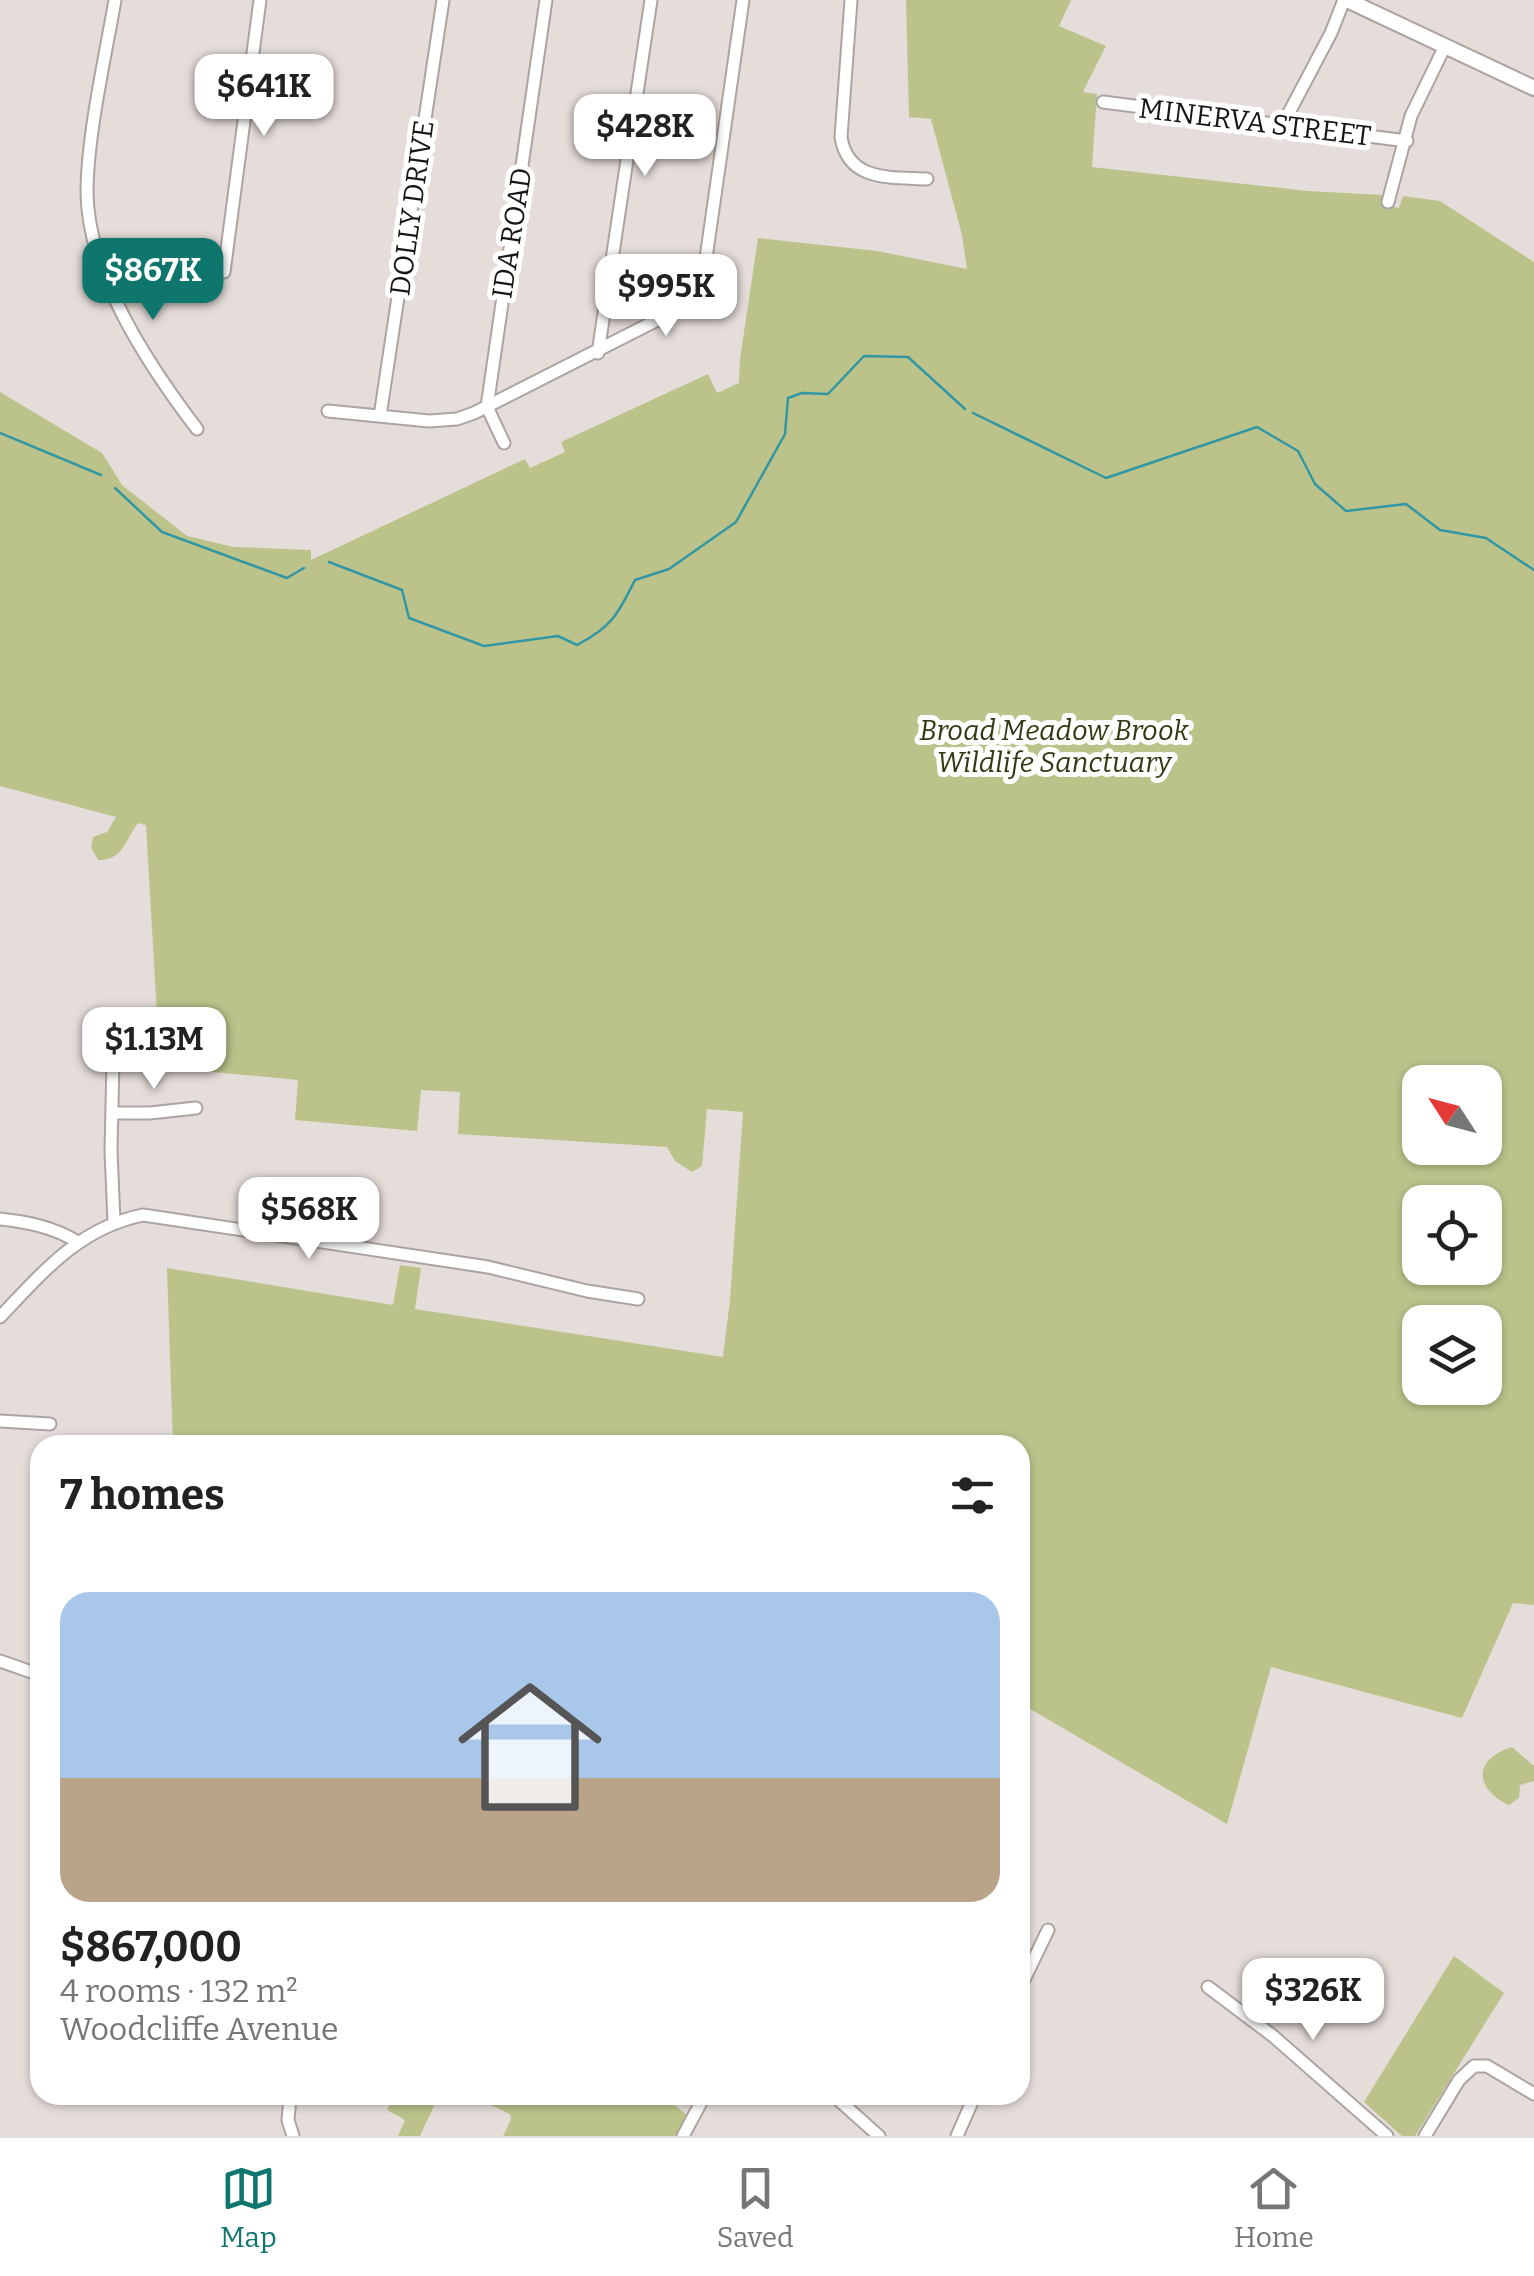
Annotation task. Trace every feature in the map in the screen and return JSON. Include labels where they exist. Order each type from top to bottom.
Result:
[{"type":"main road","points":[[1345,0],[1534,88]]},
{"type":"street","points":[[115,0],[88,174],[90,226],[105,276],[160,381],[197,429]]},
{"type":"street","points":[[224,272],[260,0]]},
{"type":"street","name":"DOLLY DRIVE","points":[[380,416],[443,0]]},
{"type":"street","name":"IDA ROAD","points":[[487,407],[546,0]]},
{"type":"street","points":[[598,353],[651,0]]},
{"type":"street","points":[[328,411],[457,420],[598,353],[684,304],[701,280],[743,0]]},
{"type":"street","points":[[851,0],[842,137],[846,154],[866,174],[927,179]]},
{"type":"street","points":[[1283,124],[1345,0]]},
{"type":"street","points":[[1388,202],[1415,105],[1445,46]]},
{"type":"street","name":"MINERVA STREET","points":[[1103,102],[1407,141]]},
{"type":"street","points":[[487,407],[504,443]]},
{"type":"street","points":[[114,1061],[114,1222]]},
{"type":"street","points":[[113,1113],[150,1114],[196,1108]]},
{"type":"street","points":[[0,1317],[57,1257],[78,1242],[114,1222],[143,1215],[488,1267],[638,1299]]},
{"type":"street","points":[[0,1219],[29,1222],[62,1232],[78,1242]]},
{"type":"street","points":[[0,1421],[50,1424]]},
{"type":"street","points":[[0,1662],[30,1672]]},
{"type":"street","points":[[1030,1965],[1048,1930]]},
{"type":"street","points":[[1208,1987],[1288,2048],[1388,2136]]},
{"type":"street","points":[[1425,2136],[1459,2080],[1476,2066],[1496,2070],[1534,2094]]},
{"type":"street","points":[[289,2105],[288,2120],[293,2136]]},
{"type":"street","points":[[683,2136],[699,2105]]},
{"type":"street","points":[[844,2105],[879,2136]]},
{"type":"street","points":[[957,2136],[970,2105]]},
{"type":"green space","name":"Broad Meadow Brook Wildlife Sanctuary","points":[[906,0],[1071,0],[1059,26],[1106,46],[1083,92],[1097,94],[1092,167],[1308,191],[1382,195],[1382,204],[1399,208],[1403,196],[1440,201],[1534,262],[1534,1605],[1513,1603],[1462,1718],[1271,1667],[1227,1824],[1030,1709],[1030,1435],[173,1435],[167,1268],[393,1305],[400,1265],[421,1268],[415,1309],[723,1357],[743,1112],[707,1109],[702,1166],[692,1172],[675,1161],[667,1147],[458,1134],[460,1092],[421,1090],[417,1131],[295,1120],[298,1080],[160,1067],[146,825],[138,823],[113,857],[98,860],[91,847],[93,837],[107,832],[116,817],[0,786],[0,392],[102,453],[122,485],[187,536],[234,547],[311,550],[311,560],[525,459],[530,468],[565,452],[561,442],[708,374],[717,393],[739,383],[758,238],[877,251],[967,269],[962,235],[931,119],[909,117]]},
{"type":"green space","points":[[1512,1747],[1534,1766],[1534,1781],[1520,1785],[1519,1798],[1509,1805],[1489,1791],[1483,1775],[1490,1759]]},
{"type":"green space","points":[[1454,1956],[1504,1993],[1415,2136],[1402,2136],[1364,2102]]},
{"type":"green space","points":[[389,2105],[434,2105],[420,2136],[398,2136],[405,2120],[387,2110]]},
{"type":"green space","points":[[491,2105],[674,2105],[688,2116],[678,2136],[503,2136],[510,2114]]},
{"type":"waterway","points":[[329,562],[402,590],[409,618],[484,646],[558,636],[577,645],[613,618],[635,580],[669,569],[736,522],[785,434],[788,398],[802,393],[828,394],[864,356],[908,357],[965,409]]},
{"type":"waterway","points":[[973,413],[1106,478],[1257,427],[1298,451],[1315,484],[1346,511],[1406,504],[1440,530],[1486,538],[1534,570]]},
{"type":"waterway","points":[[0,433],[101,475]]},
{"type":"waterway","points":[[115,488],[162,532],[287,578],[304,568]]}]
